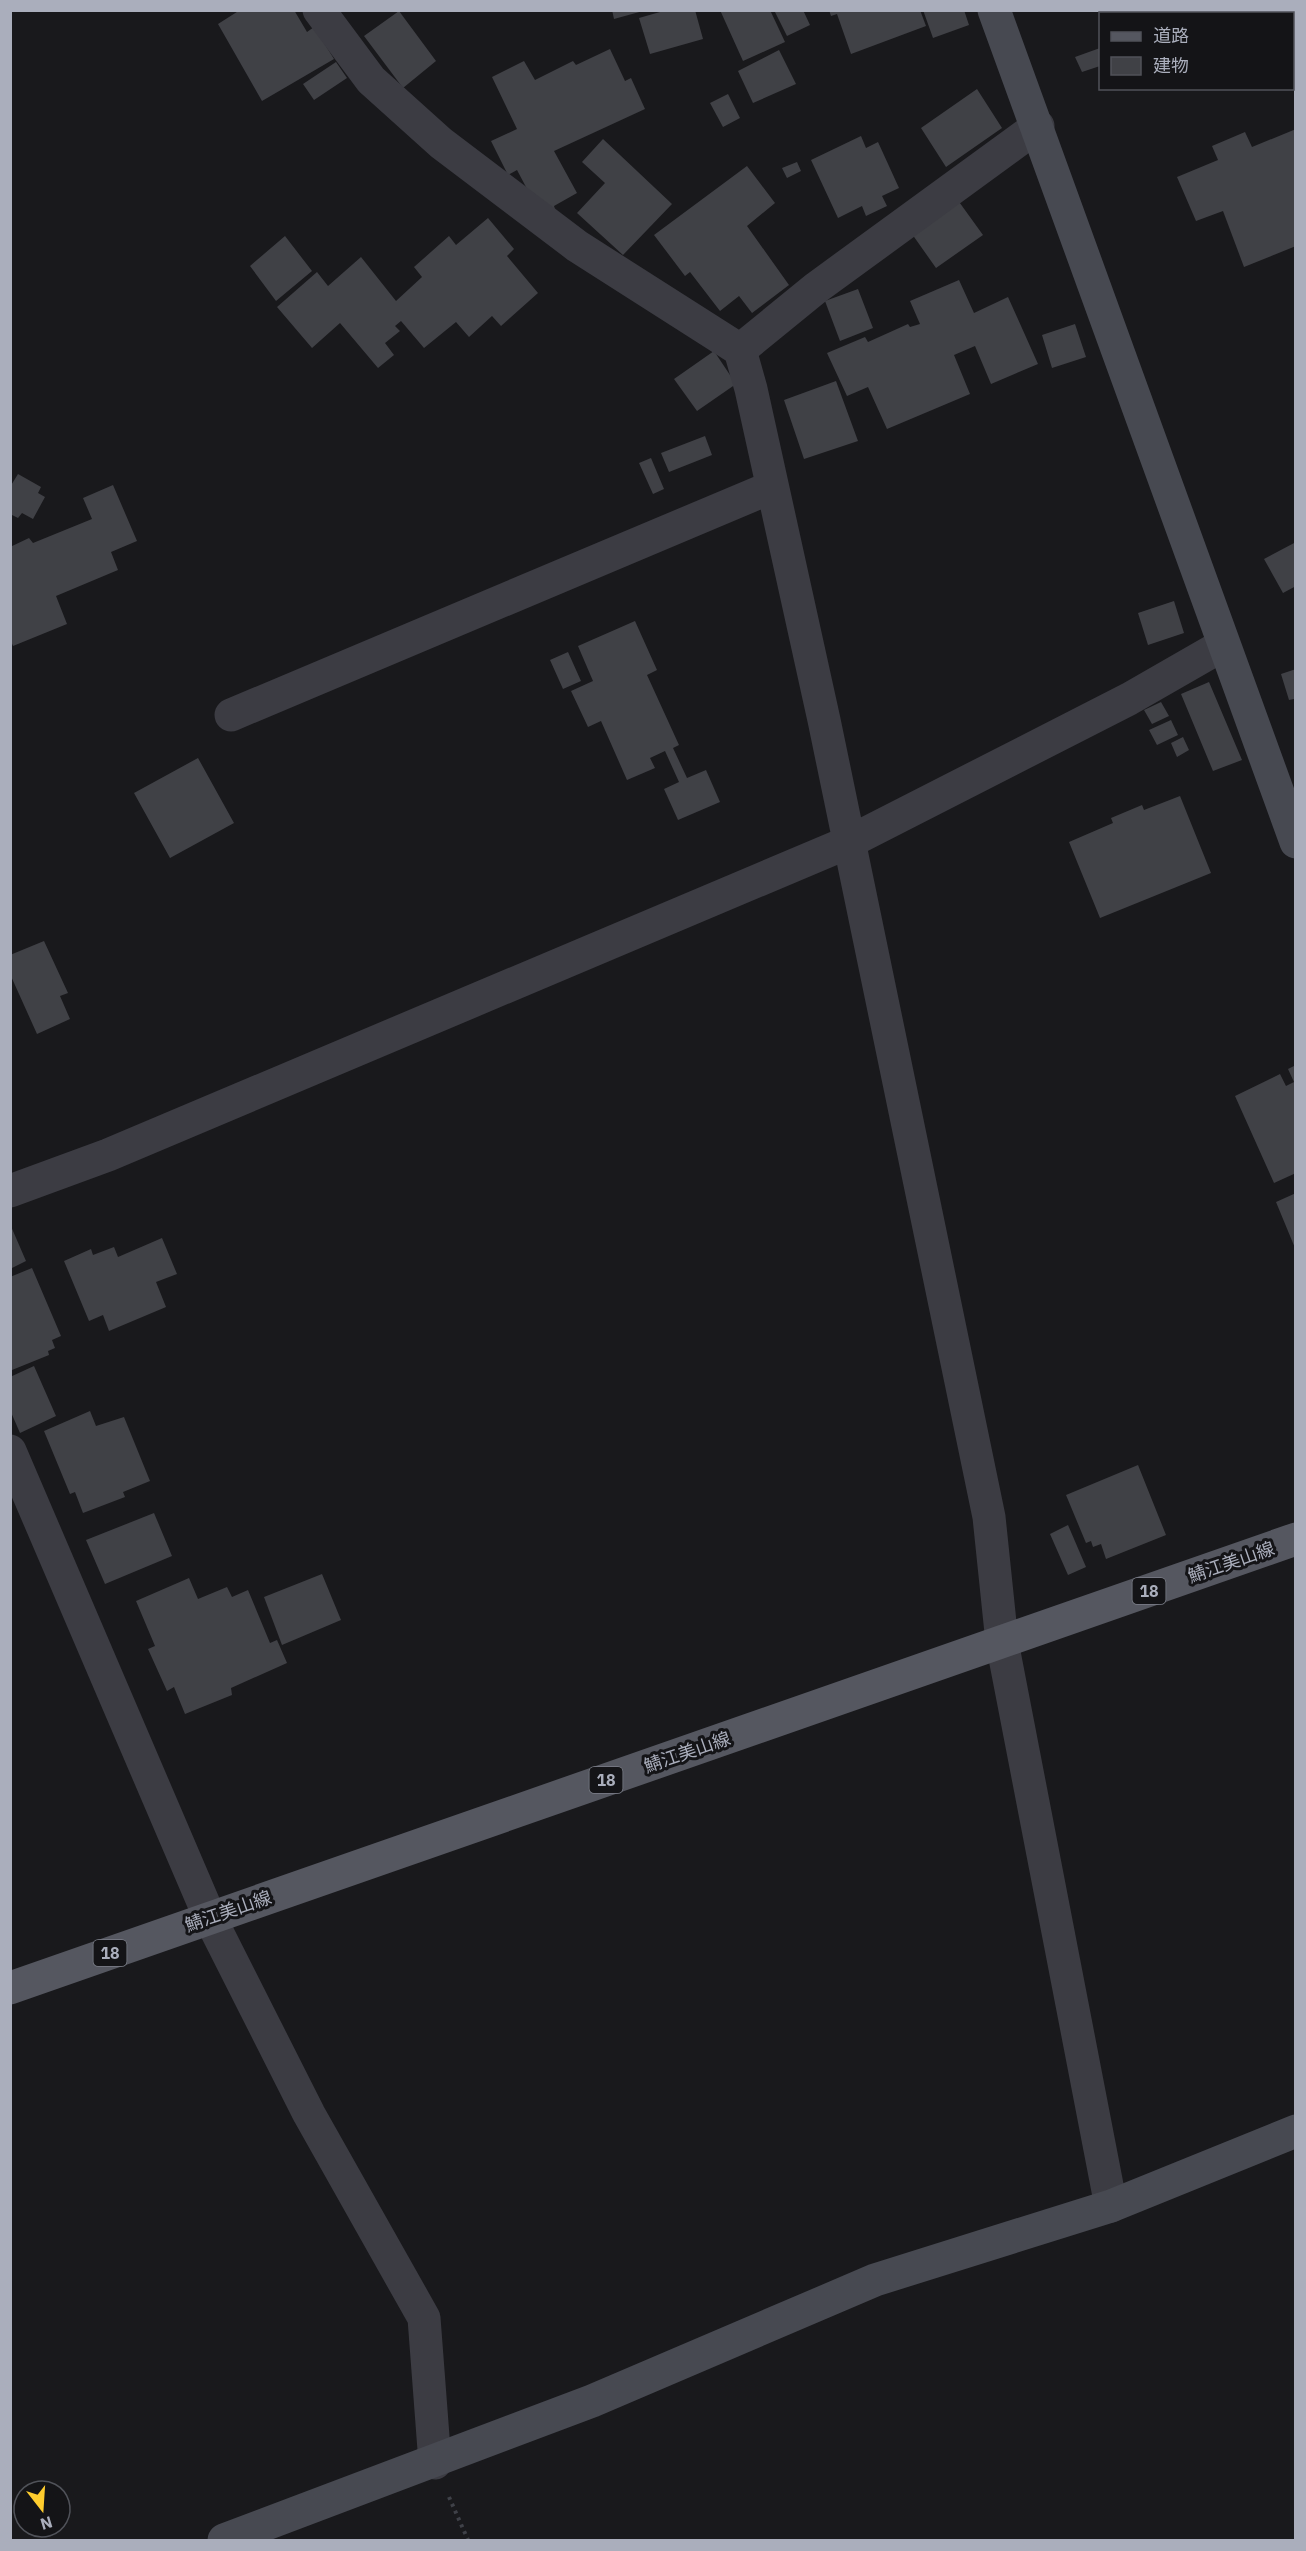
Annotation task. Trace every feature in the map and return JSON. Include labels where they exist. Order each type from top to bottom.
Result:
[{"type":"main road","name":"鯖江美山線","points":[[10,1988],[1296,1539]]},
{"type":"street","points":[[319,10],[371,80],[441,143],[577,246],[740,350],[751,388],[849,842],[989,1517],[1002,1642],[1111,2206]]},
{"type":"street","points":[[994,10],[1296,842]]},
{"type":"street","points":[[740,350],[816,288],[1038,126]]},
{"type":"street","points":[[231,715],[772,487]]},
{"type":"street","points":[[10,1191],[108,1155],[849,842],[1129,699],[1223,645]]},
{"type":"street","points":[[10,1451],[210,1917],[309,2114],[424,2318],[435,2463]]},
{"type":"street","points":[[224,2541],[592,2402],[875,2280],[1111,2206],[1296,2131]]},
{"type":"path","points":[[435,2463],[468,2541]]},
{"type":"building","points":[[240,10],[294,10],[307,32],[314,27],[334,59],[262,101],[218,24]]},
{"type":"building","points":[[612,10],[643,10],[643,11],[614,19]]},
{"type":"building","points":[[667,10],[695,10],[703,39],[650,54],[639,18]]},
{"type":"building","points":[[720,10],[770,10],[785,42],[743,61]]},
{"type":"building","points":[[774,10],[803,10],[810,25],[787,36]]},
{"type":"building","points":[[829,10],[920,10],[926,26],[851,54],[837,14],[831,16]]},
{"type":"building","points":[[923,10],[964,10],[969,25],[933,38]]},
{"type":"building","points":[[399,11],[436,61],[403,88],[364,36]]},
{"type":"building","points":[[1099,48],[1099,66],[1082,72],[1075,57]]},
{"type":"building","points":[[610,49],[625,81],[631,78],[645,109],[554,151],[577,193],[554,206],[555,209],[535,204],[517,170],[508,175],[491,141],[517,129],[492,77],[524,61],[535,80],[573,61],[576,65]]},
{"type":"building","points":[[779,50],[796,84],[753,103],[738,71]]},
{"type":"building","points":[[336,62],[347,78],[314,100],[303,84]]},
{"type":"building","points":[[977,89],[1002,128],[946,167],[921,128]]},
{"type":"building","points":[[728,94],[740,118],[723,127],[710,103]]},
{"type":"building","points":[[1296,129],[1296,246],[1244,267],[1223,211],[1196,221],[1177,177],[1218,160],[1212,146],[1245,132],[1252,147]]},
{"type":"building","points":[[861,136],[866,148],[878,142],[899,188],[882,196],[887,206],[866,216],[862,206],[838,218],[811,160]]},
{"type":"building","points":[[603,139],[672,204],[623,255],[577,213],[605,183],[582,162]]},
{"type":"building","points":[[797,162],[801,171],[787,178],[782,168]]},
{"type":"building","points":[[747,166],[775,203],[747,226],[789,285],[752,313],[739,296],[720,311],[690,272],[685,276],[654,235]]},
{"type":"building","points":[[957,199],[983,235],[936,268],[912,234]]},
{"type":"building","points":[[488,218],[514,249],[507,256],[538,293],[501,326],[492,316],[469,337],[456,322],[424,348],[401,321],[395,326],[400,331],[385,343],[394,355],[378,368],[340,323],[312,348],[277,307],[317,272],[328,286],[361,257],[396,301],[422,277],[414,267],[449,236],[456,245]]},
{"type":"building","points":[[285,236],[312,271],[276,301],[250,266]]},
{"type":"building","points":[[959,280],[974,313],[1008,297],[1038,364],[991,384],[975,346],[954,355],[970,394],[887,429],[868,387],[847,396],[827,353],[865,337],[868,342],[908,324],[910,327],[920,324],[910,301]]},
{"type":"building","points":[[858,289],[873,328],[840,341],[825,301]]},
{"type":"building","points":[[1075,324],[1086,357],[1052,368],[1042,335]]},
{"type":"building","points":[[714,351],[736,384],[697,411],[674,379]]},
{"type":"building","points":[[836,381],[858,441],[804,459],[784,400]]},
{"type":"building","points":[[705,436],[712,455],[669,472],[661,453]]},
{"type":"building","points":[[651,458],[664,489],[653,494],[639,463]]},
{"type":"building","points":[[18,474],[41,487],[38,493],[45,497],[33,519],[22,513],[18,518],[10,514],[10,487]]},
{"type":"building","points":[[113,485],[137,541],[111,552],[118,570],[56,596],[67,624],[13,646],[10,639],[10,547],[29,538],[33,543],[92,519],[83,498]]},
{"type":"building","points":[[1296,542],[1296,586],[1283,593],[1264,559]]},
{"type":"building","points":[[1174,601],[1184,633],[1148,645],[1138,613]]},
{"type":"building","points":[[635,621],[657,670],[647,675],[679,745],[673,748],[687,778],[706,770],[720,802],[678,820],[664,789],[679,782],[665,751],[650,758],[655,768],[627,780],[601,721],[588,727],[571,691],[593,681],[578,646]]},
{"type":"building","points":[[568,652],[581,681],[563,689],[550,660]]},
{"type":"building","points":[[1296,669],[1295,703],[1294,699],[1289,700],[1281,674]]},
{"type":"building","points":[[1209,682],[1242,760],[1213,771],[1181,694]]},
{"type":"building","points":[[1161,702],[1169,716],[1152,724],[1144,710]]},
{"type":"building","points":[[1171,720],[1178,735],[1157,745],[1149,730]]},
{"type":"building","points":[[1183,737],[1189,750],[1177,757],[1171,743]]},
{"type":"building","points":[[198,758],[234,823],[170,858],[134,793]]},
{"type":"building","points":[[1180,796],[1211,873],[1100,918],[1069,842],[1113,823],[1111,818],[1142,805],[1144,810]]},
{"type":"building","points":[[44,941],[68,993],[60,996],[70,1019],[37,1034],[10,974],[10,955]]},
{"type":"building","points":[[1296,1065],[1296,1173],[1274,1183],[1235,1096],[1280,1074],[1286,1086],[1294,1082],[1288,1069]]},
{"type":"building","points":[[1296,1193],[1296,1248],[1295,1248],[1276,1202]]},
{"type":"building","points":[[10,1224],[26,1261],[10,1269]]},
{"type":"building","points":[[162,1238],[177,1274],[156,1282],[166,1307],[109,1331],[103,1315],[89,1321],[64,1261],[91,1249],[93,1255],[114,1247],[118,1257]]},
{"type":"building","points":[[32,1268],[61,1336],[52,1340],[55,1348],[48,1351],[49,1355],[12,1370],[10,1277]]},
{"type":"building","points":[[34,1366],[56,1416],[20,1433],[10,1410],[10,1377]]},
{"type":"building","points":[[90,1411],[96,1426],[124,1417],[150,1481],[123,1492],[125,1497],[83,1513],[75,1492],[70,1494],[44,1431]]},
{"type":"building","points":[[1138,1465],[1166,1535],[1106,1559],[1101,1544],[1093,1547],[1091,1541],[1086,1543],[1066,1495]]},
{"type":"building","points":[[154,1513],[172,1556],[105,1584],[86,1540]]},
{"type":"building","points":[[1068,1525],[1086,1567],[1068,1575],[1050,1534]]},
{"type":"building","points":[[322,1574],[341,1620],[282,1645],[264,1597]]},
{"type":"building","points":[[189,1578],[198,1599],[227,1587],[232,1597],[248,1590],[270,1643],[277,1640],[287,1663],[231,1688],[232,1695],[185,1714],[174,1687],[167,1691],[148,1649],[155,1646],[136,1601]]}]
